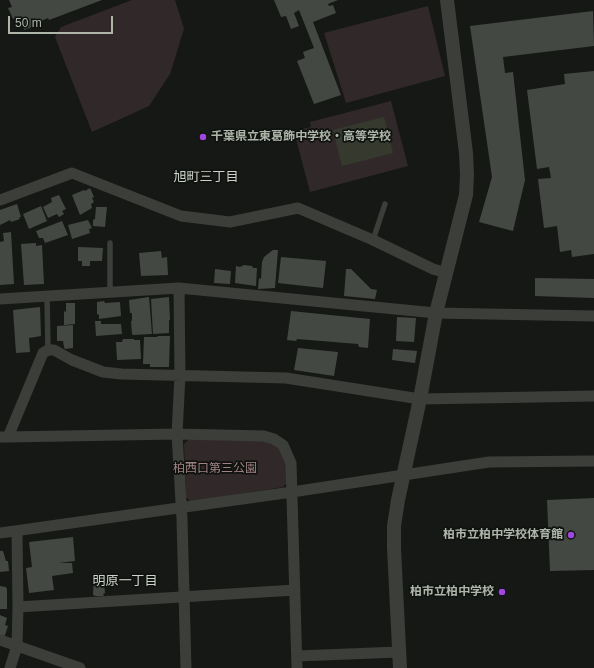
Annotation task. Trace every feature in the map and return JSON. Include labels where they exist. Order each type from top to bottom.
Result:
[{"type":"street","points":[[400,668],[394,526],[402,474],[420,399],[436,313],[466,195],[466,153],[447,0]]},
{"type":"street","points":[[0,200],[72,173],[181,216],[230,222],[298,208],[372,240],[433,269],[446,273]]},
{"type":"street","points":[[179,288],[180,375],[177,434],[186,668]]},
{"type":"street","points":[[0,299],[110,291],[179,288],[436,313],[594,316]]},
{"type":"street","points":[[297,668],[292,492],[290,463],[283,445],[274,439],[264,436],[177,434],[4,437],[43,353],[48,350],[54,350],[72,360],[103,372],[121,374],[286,378],[420,399],[594,396]]},
{"type":"street","points":[[0,533],[292,492],[402,474],[489,462],[594,461]]},
{"type":"street","points":[[10,668],[17,646],[17,531]]},
{"type":"street","points":[[18,607],[294,590]]},
{"type":"street","points":[[0,640],[80,668]]},
{"type":"street","points":[[297,656],[399,652]]},
{"type":"lane","points":[[372,240],[385,204]]},
{"type":"lane","points":[[110,243],[110,291]]},
{"type":"lane","points":[[47,296],[48,350]]},
{"type":"green space","points":[[132,0],[175,0],[184,29],[170,74],[149,106],[92,132],[55,37],[61,27]]},
{"type":"green space","points":[[428,6],[445,76],[346,103],[324,33]]},
{"type":"green space","points":[[391,101],[408,166],[310,192],[294,131],[311,127],[310,122]]},
{"type":"green space","name":"柏西口第三公園","points":[[189,439],[264,440],[272,443],[281,450],[286,464],[288,482],[283,487],[191,502],[186,497],[184,444]]},
{"type":"shaded area","points":[[384,117],[393,153],[342,166],[333,130]]},
{"type":"building","points":[[9,0],[102,0],[49,20],[48,18],[41,21],[42,23],[24,30],[23,25],[20,26],[17,18],[13,19],[8,8],[12,7]]},
{"type":"building","points":[[274,0],[338,0],[328,4],[329,6],[333,5],[336,13],[313,22],[341,95],[314,104],[297,61],[305,58],[303,52],[314,48],[299,10],[294,13],[299,26],[291,29],[286,16],[281,17]]},
{"type":"building","points":[[593,11],[594,46],[503,57],[505,73],[513,72],[525,180],[513,231],[479,222],[492,177],[470,26]]},
{"type":"building","points":[[594,71],[594,254],[572,257],[571,250],[560,252],[557,226],[544,228],[538,179],[551,178],[549,167],[537,169],[527,90],[565,84],[564,74]]},
{"type":"building","points":[[90,188],[94,197],[92,198],[94,202],[91,204],[92,208],[80,215],[72,195]]},
{"type":"building","points":[[59,195],[66,209],[62,211],[64,214],[59,217],[57,214],[48,218],[43,207],[52,202],[51,198]]},
{"type":"building","points":[[17,204],[21,217],[19,217],[20,219],[11,222],[10,220],[0,225],[0,210]]},
{"type":"building","points":[[41,206],[47,221],[29,229],[23,214]]},
{"type":"building","points":[[96,207],[107,207],[105,227],[93,226]]},
{"type":"building","points":[[88,220],[92,228],[89,229],[90,233],[72,239],[68,225]]},
{"type":"building","points":[[62,221],[68,235],[45,243],[43,238],[39,238],[36,231]]},
{"type":"building","points":[[11,232],[14,284],[0,285],[0,242],[4,241],[3,233]]},
{"type":"building","points":[[36,243],[36,246],[42,245],[44,284],[24,285],[21,244]]},
{"type":"building","points":[[78,247],[103,248],[102,261],[90,261],[90,266],[82,266],[82,261],[78,261]]},
{"type":"building","points":[[273,250],[278,250],[275,288],[258,289],[259,278],[261,279],[262,262],[264,257]]},
{"type":"building","points":[[161,251],[162,258],[167,257],[168,275],[141,276],[139,253]]},
{"type":"building","points":[[281,257],[326,261],[323,288],[278,283]]},
{"type":"building","points":[[244,265],[257,268],[256,286],[235,283],[236,266],[240,267]]},
{"type":"building","points":[[215,269],[231,271],[230,284],[214,283]]},
{"type":"building","points":[[346,269],[351,269],[371,289],[377,290],[375,299],[344,296]]},
{"type":"building","points":[[535,278],[594,279],[594,298],[535,296]]},
{"type":"building","points":[[149,297],[152,334],[133,335],[131,321],[132,313],[130,313],[129,300]]},
{"type":"building","points":[[169,297],[169,333],[153,334],[151,299]]},
{"type":"building","points":[[104,301],[105,303],[120,302],[121,316],[99,319],[99,315],[97,314],[97,302]]},
{"type":"building","points":[[66,303],[75,303],[75,324],[64,325],[64,311],[66,312]]},
{"type":"building","points":[[40,307],[41,336],[29,338],[30,352],[16,353],[13,310]]},
{"type":"building","points":[[291,311],[370,319],[368,348],[359,347],[358,344],[297,339],[296,341],[287,340]]},
{"type":"building","points":[[397,317],[416,318],[414,342],[396,341]]},
{"type":"building","points":[[95,321],[101,321],[101,324],[121,324],[122,334],[96,336]]},
{"type":"building","points":[[73,325],[73,348],[65,349],[63,341],[57,341],[57,326]]},
{"type":"building","points":[[170,336],[169,367],[150,367],[150,364],[143,364],[144,337]]},
{"type":"building","points":[[123,339],[140,340],[141,359],[117,360],[116,342],[122,342]]},
{"type":"building","points":[[298,348],[338,352],[334,376],[294,370]]},
{"type":"building","points":[[393,349],[417,351],[415,363],[392,360]]},
{"type":"building","name":"柏市立柏中学校体育館","points":[[594,498],[594,570],[550,571],[547,500]]},
{"type":"building","points":[[73,537],[75,561],[59,563],[72,563],[73,573],[52,576],[54,590],[29,593],[26,568],[32,567],[29,542]]},
{"type":"building","points":[[0,551],[3,551],[6,561],[8,561],[9,571],[0,572]]},
{"type":"building","points":[[94,573],[103,573],[104,596],[93,595]]},
{"type":"building","points":[[0,586],[6,587],[7,589],[7,609],[0,609]]},
{"type":"building","points":[[0,615],[7,618],[5,625],[8,626],[4,638],[0,637]]},
{"type":"place","name":"千葉県立東葛飾中学校・高等学校","points":[[203,137]]},
{"type":"place","name":"柏市立柏中学校体育館","points":[[571,535]]},
{"type":"place","name":"柏市立柏中学校","points":[[502,592]]},
{"type":"district","name":"旭町三丁目","points":[[206,177]]},
{"type":"district","name":"明原一丁目","points":[[125,581]]}]
